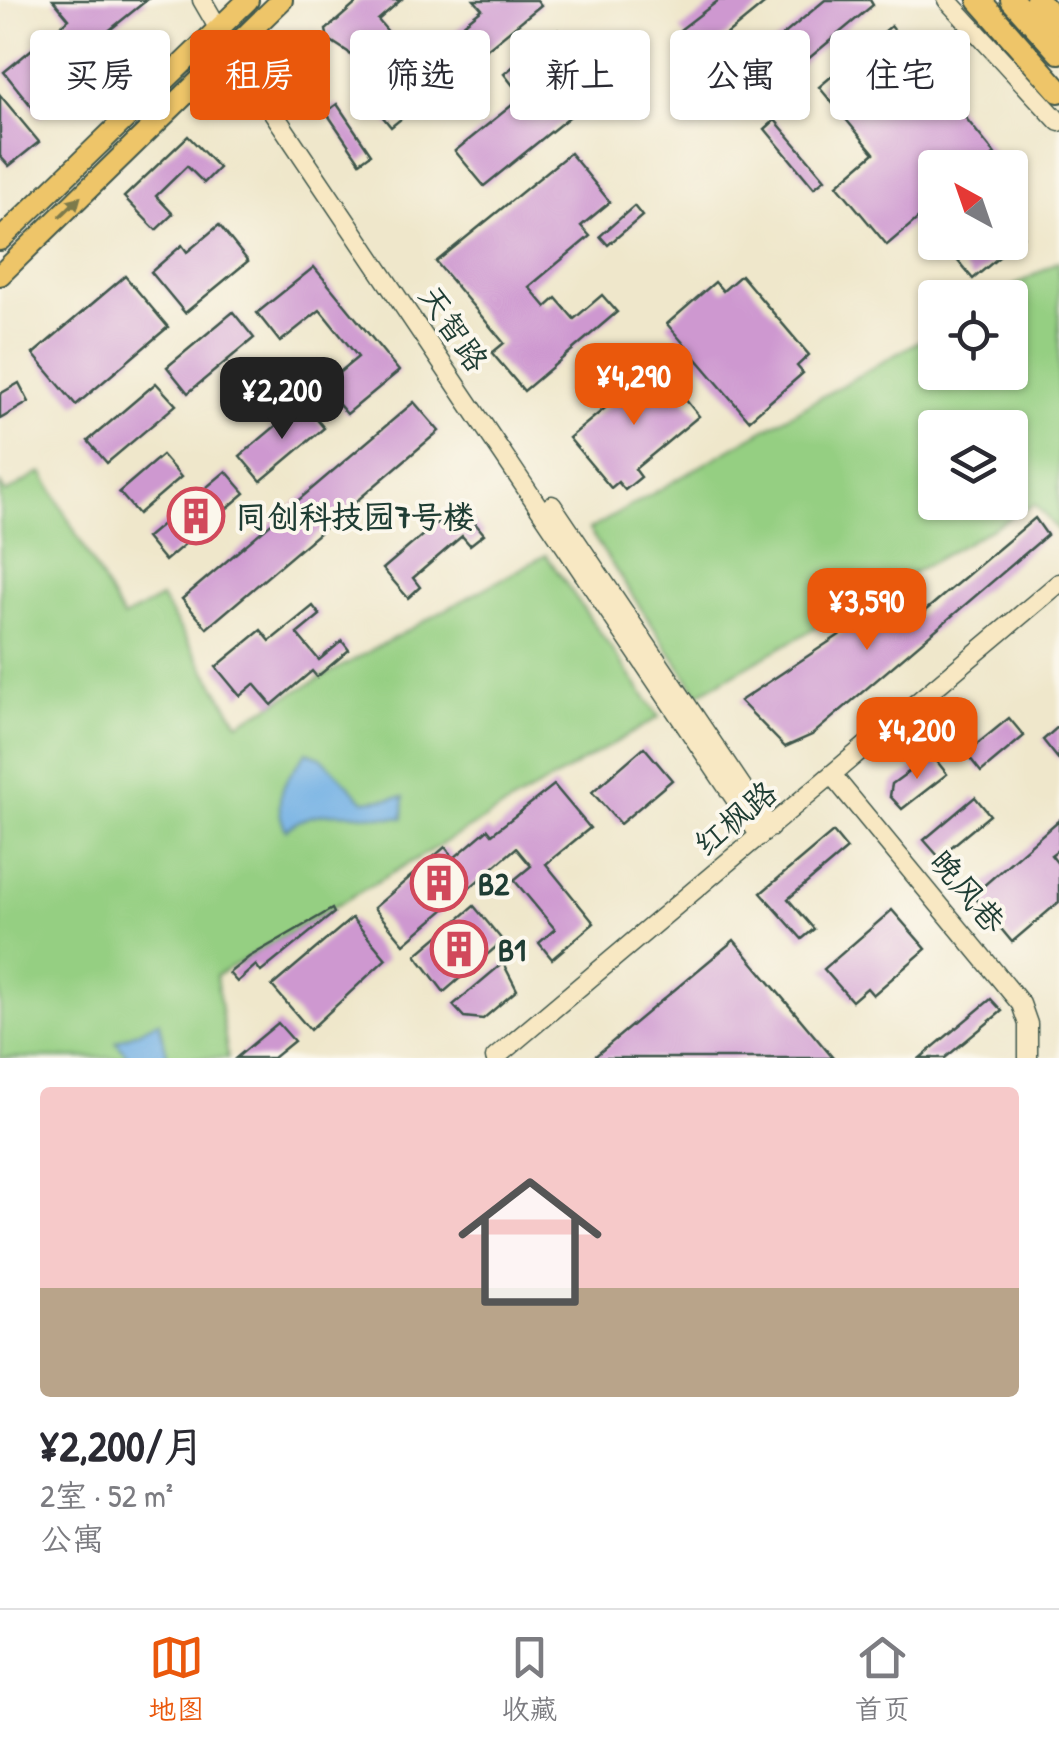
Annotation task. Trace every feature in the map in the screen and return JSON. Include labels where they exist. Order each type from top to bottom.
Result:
[{"type":"highway","points":[[978,0],[1059,91]]},
{"type":"highway","points":[[1019,0],[1059,23]]},
{"type":"highway","points":[[1019,0],[1059,52]]},
{"type":"main road","points":[[0,240],[248,0]]},
{"type":"main road","points":[[251,30],[282,0]]},
{"type":"main road","points":[[0,275],[190,90]]},
{"type":"street","name":"天智路","points":[[202,0],[223,24]]},
{"type":"street","name":"天智路","points":[[216,0],[226,30]]},
{"type":"street","points":[[948,0],[1059,122]]},
{"type":"street","name":"天智路","points":[[285,120],[765,832]]},
{"type":"street","name":"红枫路","points":[[495,1058],[1059,583]]},
{"type":"street","name":"晚风巷","points":[[832,775],[1022,1004],[1028,1024],[1028,1058]]},
{"type":"green space","points":[[1059,261],[1059,532],[1035,504],[1028,508],[1028,410],[918,410],[918,520],[1007,520],[698,694],[589,530],[918,342],[918,390],[1028,390],[1025,280]]},
{"type":"green space","points":[[42,472],[123,618],[161,598],[238,723],[546,555],[659,717],[216,976],[228,1058],[0,1058],[0,484],[6,493]]},
{"type":"water","points":[[307,752],[321,757],[364,801],[404,797],[403,818],[327,814],[298,821],[286,830],[280,798],[287,779]]},
{"type":"water","points":[[159,1021],[168,1058],[129,1058],[116,1042]]},
{"type":"building","points":[[53,0],[147,0],[110,30],[56,30],[69,19]]},
{"type":"building","points":[[360,0],[401,0],[378,20],[387,30],[350,30],[350,54],[330,40],[330,30],[326,30]]},
{"type":"building","points":[[474,0],[537,0],[541,5],[490,46],[490,30],[456,30],[482,9]]},
{"type":"building","points":[[719,0],[769,0],[732,30],[680,30]]},
{"type":"building","points":[[825,0],[870,0],[873,5],[843,30],[830,30],[830,41],[810,57],[810,30],[789,30]]},
{"type":"building","points":[[30,51],[30,104],[4,72]]},
{"type":"building","points":[[830,78],[830,100],[819,87]]},
{"type":"building","points":[[0,95],[39,142],[9,166],[0,156]]},
{"type":"building","points":[[337,104],[371,154],[360,162],[330,118],[330,109]]},
{"type":"building","points":[[510,107],[510,120],[565,120],[484,186],[455,151]]},
{"type":"building","points":[[775,120],[825,179],[814,188],[765,129]]},
{"type":"building","points":[[846,120],[967,120],[992,150],[918,150],[918,219],[887,245],[837,185],[874,153]]},
{"type":"building","points":[[188,136],[219,168],[204,183],[187,166],[156,196],[173,214],[156,230],[124,197]]},
{"type":"building","points":[[570,153],[610,202],[581,226],[590,236],[529,287],[546,307],[556,298],[574,319],[602,295],[617,312],[524,391],[492,353],[504,343],[436,262]]},
{"type":"building","points":[[634,206],[642,216],[608,245],[600,236]]},
{"type":"building","points":[[219,225],[248,261],[185,313],[151,272],[182,245],[187,252]]},
{"type":"building","points":[[957,260],[996,260],[973,279]]},
{"type":"building","points":[[314,267],[399,371],[347,414],[323,386],[358,357],[320,310],[280,342],[257,313]]},
{"type":"building","points":[[741,275],[809,355],[797,366],[803,373],[749,420],[667,324],[715,282],[723,291]]},
{"type":"building","points":[[125,276],[168,327],[76,405],[33,354]]},
{"type":"building","points":[[233,312],[254,338],[188,393],[167,367]]},
{"type":"building","points":[[657,365],[699,416],[635,469],[641,477],[625,490],[618,482],[611,488],[569,438]]},
{"type":"building","points":[[19,383],[29,402],[0,419],[0,394]]},
{"type":"building","points":[[156,383],[176,405],[107,463],[88,441]]},
{"type":"building","points":[[414,402],[439,431],[207,628],[182,599]]},
{"type":"building","points":[[303,403],[324,428],[261,481],[240,456]]},
{"type":"building","points":[[162,455],[181,477],[138,514],[119,492]]},
{"type":"building","name":"同创科技园7号楼","points":[[226,471],[245,493],[165,561],[146,538]]},
{"type":"building","points":[[459,504],[484,534],[470,545],[462,536],[413,578],[420,587],[408,598],[383,569]]},
{"type":"building","points":[[1035,518],[1047,535],[812,735],[785,747],[740,701],[883,606],[907,626]]},
{"type":"building","points":[[313,606],[320,615],[297,634],[319,660],[342,641],[349,650],[317,677],[312,671],[272,705],[254,684],[240,696],[216,667],[261,630],[270,641]]},
{"type":"building","points":[[1009,718],[1024,736],[981,772],[966,753]]},
{"type":"building","points":[[1059,726],[1059,760],[1043,740]]},
{"type":"building","points":[[644,747],[672,780],[620,824],[592,792]]},
{"type":"building","points":[[932,755],[947,774],[902,809],[890,796],[892,784]]},
{"type":"building","points":[[554,785],[590,828],[546,864],[594,923],[552,959],[539,943],[555,929],[514,880],[531,866],[516,848],[404,944],[374,908],[445,847],[454,858],[488,829],[492,834]]},
{"type":"building","points":[[975,797],[990,815],[939,857],[924,840]]},
{"type":"building","points":[[1059,820],[1059,849],[1051,855],[1059,865],[1059,902],[1012,942],[973,895]]},
{"type":"building","points":[[833,832],[847,849],[788,899],[814,929],[802,939],[761,893]]},
{"type":"building","name":"B1","points":[[474,906],[503,941],[444,992],[416,955]]},
{"type":"building","points":[[332,909],[334,913],[261,972],[256,965],[237,982],[229,973],[249,957]]},
{"type":"building","points":[[892,910],[926,949],[873,995],[867,988],[852,1001],[824,969]]},
{"type":"building","points":[[352,918],[386,959],[310,1030],[272,986]]},
{"type":"building","points":[[734,940],[833,1058],[593,1058]]},
{"type":"building","points":[[503,963],[517,990],[483,1019],[464,1017],[453,1005]]},
{"type":"building","points":[[991,999],[1002,1011],[945,1058],[920,1058]]},
{"type":"building","points":[[278,1023],[294,1041],[273,1058],[236,1058]]},
{"type":"place","name":"同创科技园7号楼","points":[[196,516]]},
{"type":"place","name":"B2","points":[[439,883]]},
{"type":"place","name":"B1","points":[[459,949]]}]
